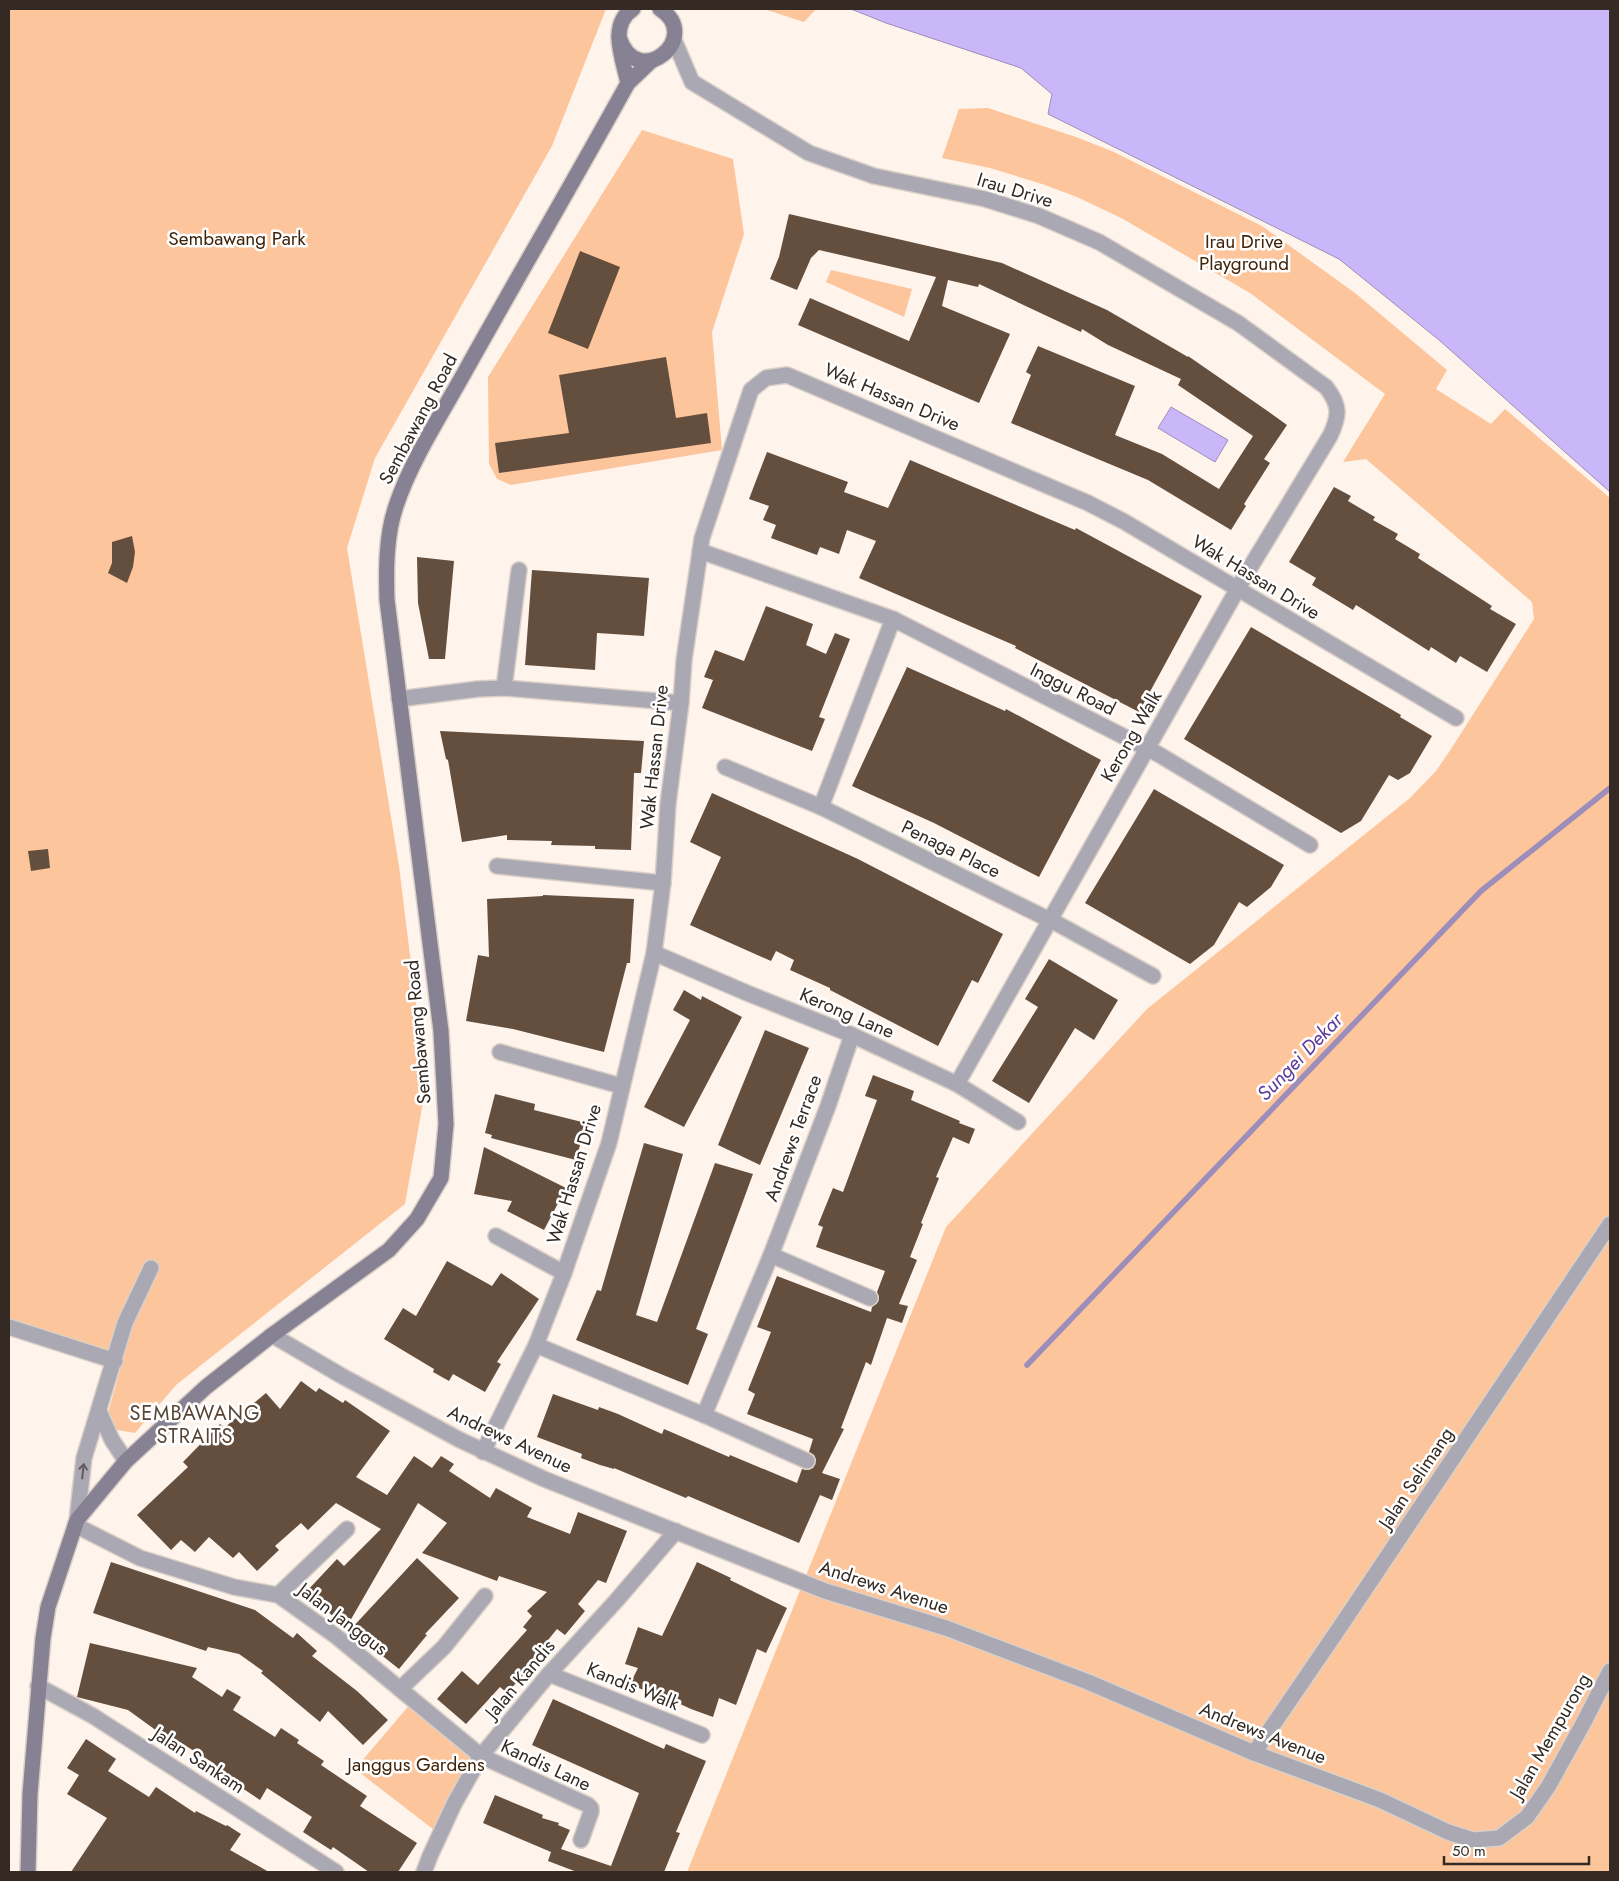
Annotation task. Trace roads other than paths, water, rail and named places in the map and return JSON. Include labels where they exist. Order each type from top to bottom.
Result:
[{"type":"street","points":[[628,84],[619,28],[622,20],[633,9]]},
{"type":"street","points":[[660,9],[672,21],[675,34],[674,40]]},
{"type":"street","points":[[619,37],[627,53],[642,61],[651,61]]},
{"type":"street","name":"Sembawang Road","points":[[31,1872],[30,1794],[38,1686],[48,1607],[76,1522],[126,1461],[206,1387],[272,1335],[389,1250],[417,1219],[441,1178],[446,1124],[441,1031],[387,600],[386,568],[395,507],[405,482],[446,405],[628,84],[651,61],[666,54],[674,40]]},
{"type":"street","name":"Irau Drive","points":[[674,40],[692,82],[809,153],[874,176],[985,199],[1039,216],[1099,242],[1238,323],[1326,387],[1334,397],[1338,408]]},
{"type":"street","name":"Wak Hassan Drive","points":[[483,1452],[536,1345],[564,1273],[609,1143],[654,953],[663,883],[668,804],[681,703],[684,660],[700,552],[705,528],[751,390],[766,378],[788,375],[1088,503],[1123,521],[1456,718]]},
{"type":"street","name":"Kerong Walk","points":[[957,1084],[1237,590],[1330,436],[1336,423],[1338,408]]},
{"type":"street","name":"Inggu Road","points":[[700,552],[893,619],[1147,749],[1310,845]]},
{"type":"street","points":[[504,688],[519,570]]},
{"type":"street","points":[[821,807],[893,619]]},
{"type":"street","points":[[399,699],[478,689],[504,688],[681,703]]},
{"type":"street","name":"Penaga Place","points":[[725,768],[821,807],[1050,920],[1153,976]]},
{"type":"street","points":[[497,866],[663,883]]},
{"type":"street","name":"Kerong Lane","points":[[654,953],[852,1035],[957,1084],[1018,1122]]},
{"type":"street","name":"Andrews Terrace","points":[[704,1415],[771,1255],[828,1106],[852,1035]]},
{"type":"street","name":"Wak Hassan Drive","points":[[500,1052],[621,1086]]},
{"type":"street","name":"Jalan Selimang","points":[[1254,1753],[1610,1224]]},
{"type":"street","name":"Wak Hassan Drive","points":[[496,1236],[564,1273]]},
{"type":"street","points":[[771,1255],[870,1298]]},
{"type":"street","points":[[76,1522],[84,1458],[125,1323],[151,1268]]},
{"type":"street","points":[[9,1327],[115,1360]]},
{"type":"street","name":"Andrews Avenue","points":[[272,1335],[342,1376],[483,1452],[544,1479],[825,1591],[946,1628],[1088,1682],[1254,1753],[1380,1800],[1448,1832],[1472,1840],[1499,1838]]},
{"type":"street","points":[[536,1345],[704,1415],[807,1461]]},
{"type":"street","points":[[99,1411],[112,1440],[126,1461]]},
{"type":"street","name":"Jalan Janggus","points":[[76,1522],[140,1558],[234,1587],[278,1595],[337,1637],[481,1756]]},
{"type":"street","points":[[278,1595],[347,1529]]},
{"type":"street","name":"Jalan Kandis","points":[[424,1872],[454,1804],[481,1756],[549,1674],[676,1531]]},
{"type":"street","points":[[400,1689],[444,1647],[486,1596]]},
{"type":"street","name":"Jalan Mempurong","points":[[1499,1838],[1527,1817],[1548,1787],[1610,1671]]},
{"type":"street","name":"Kandis Walk","points":[[549,1674],[702,1735]]},
{"type":"street","name":"Jalan Sankam","points":[[38,1686],[93,1716],[336,1872]]},
{"type":"street","name":"Kandis Lane","points":[[481,1756],[591,1808],[581,1840]]},
{"type":"waterway","name":"Sungei Dekar","points":[[1027,1365],[1481,891],[1610,788]]},
{"type":"district","name":"SEMBAWANG STRAITS","points":[[195,1424]]},
{"type":"park label","name":"Sembawang Park","points":[[237,238]]},
{"type":"park label","name":"Irau Drive Playground","points":[[1244,252]]},
{"type":"park label","name":"Janggus Gardens","points":[[416,1764]]}]
